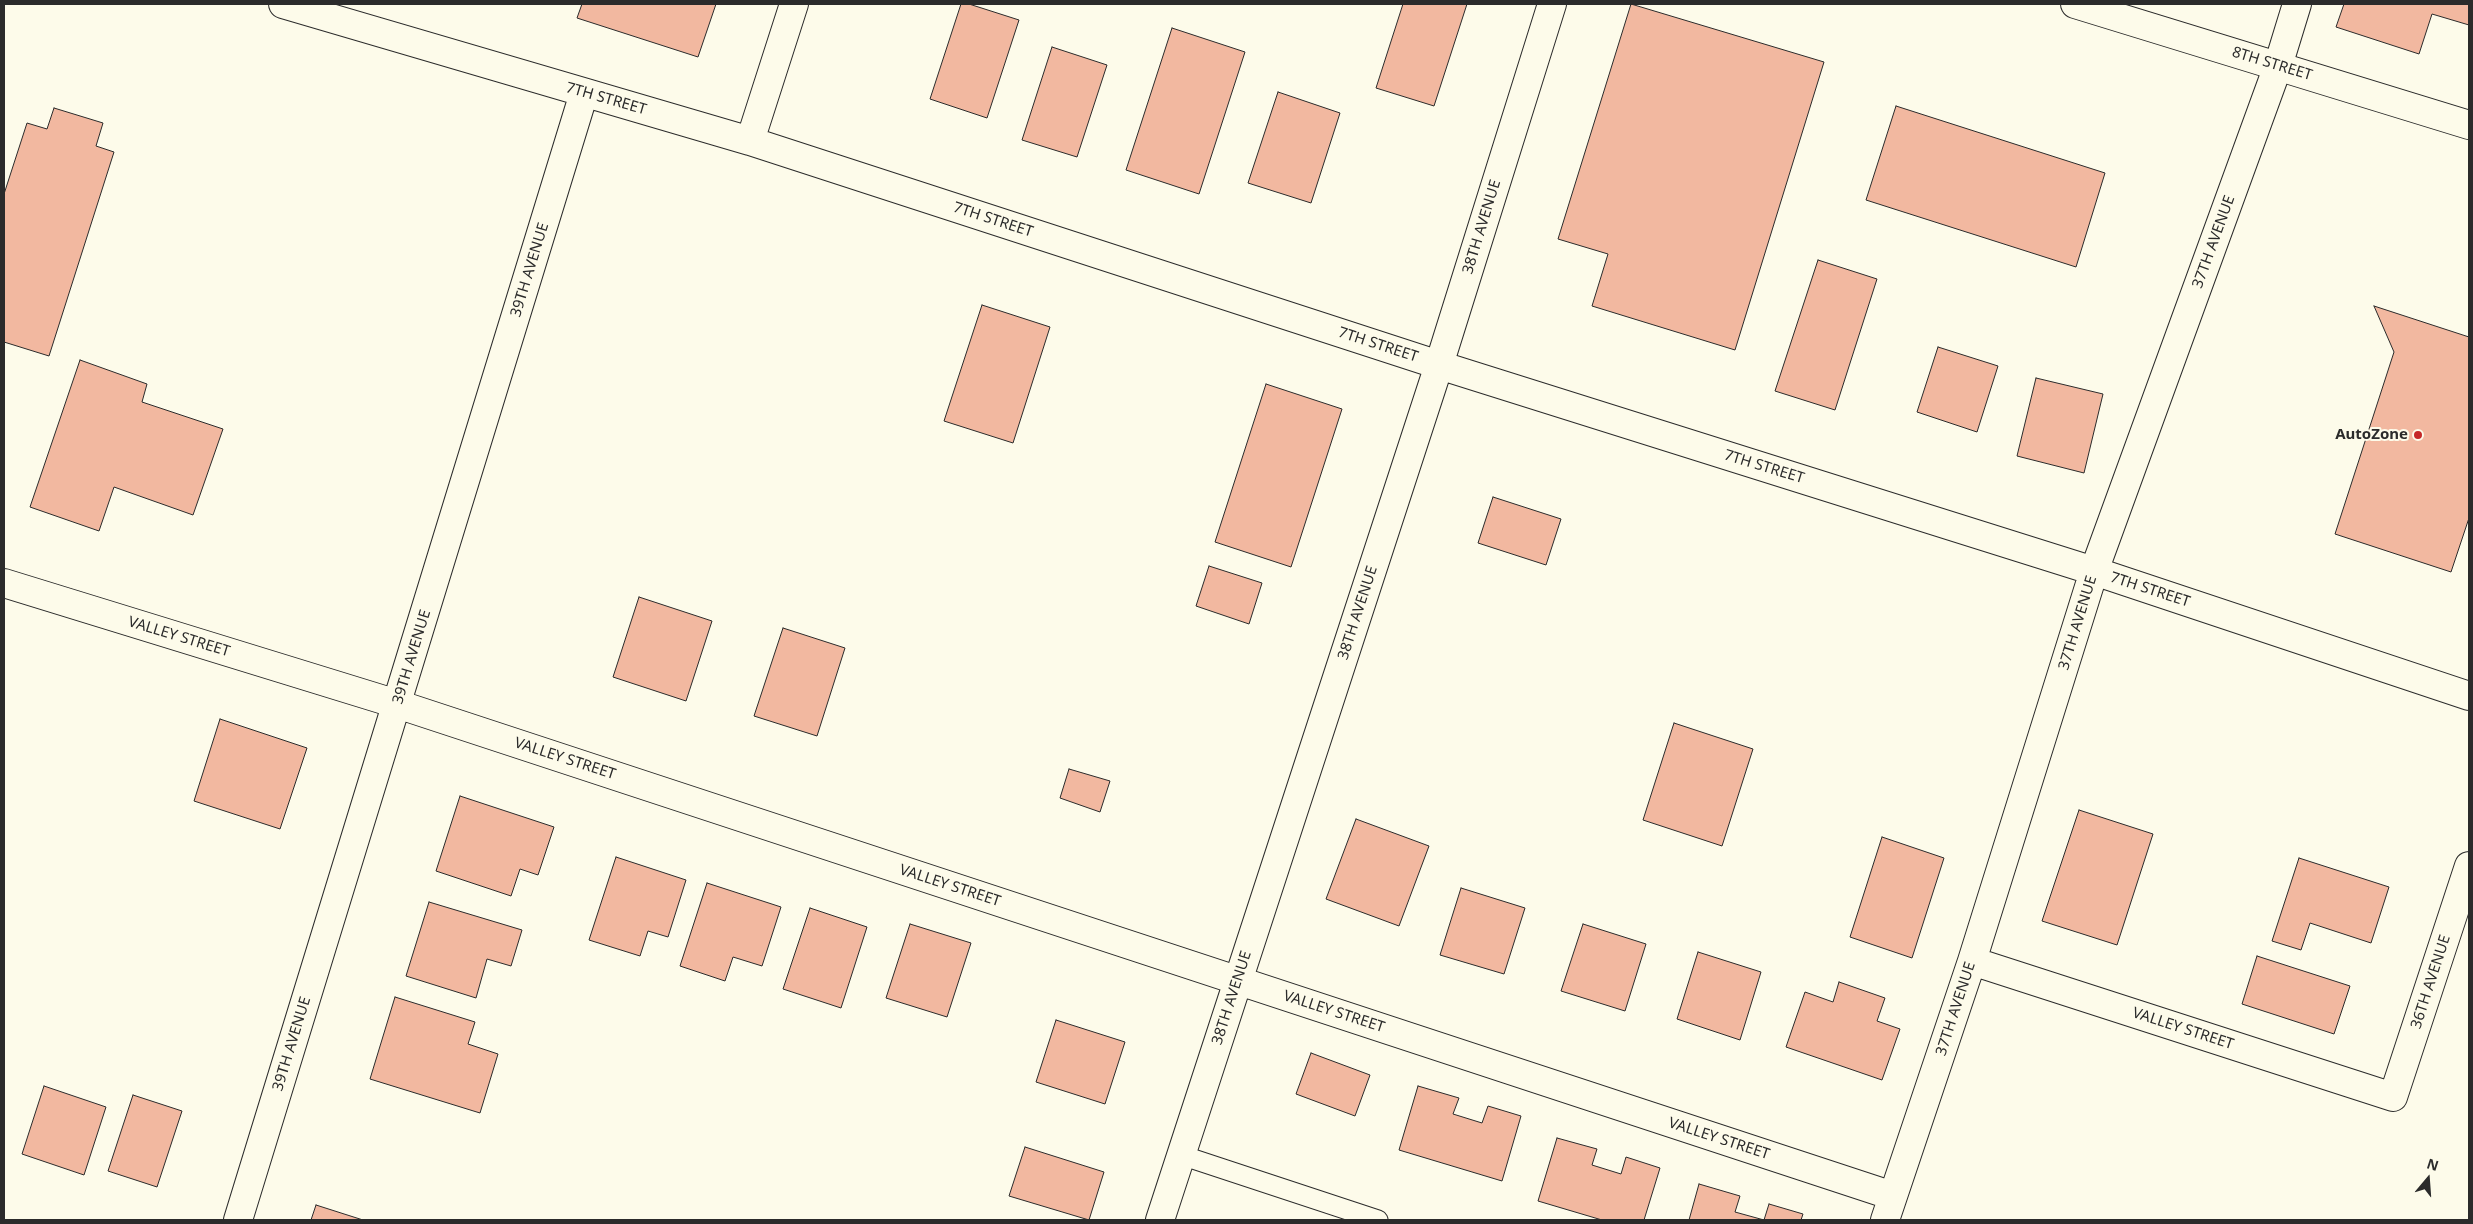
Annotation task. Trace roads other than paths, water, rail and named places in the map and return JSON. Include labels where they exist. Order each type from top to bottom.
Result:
[{"type":"street","name":"7TH STREET","points":[[283,4],[750,141],[1439,365],[2094,571],[2469,696]]},
{"type":"street","points":[[750,141],[794,4]]},
{"type":"street","name":"38TH AVENUE","points":[[1160,1220],[1439,365],[1552,4]]},
{"type":"street","name":"8TH STREET","points":[[2076,4],[2469,125]]},
{"type":"street","name":"37TH AVENUE","points":[[1889,1208],[1972,961],[2094,571],[2278,66],[2297,4]]},
{"type":"street","name":"39TH AVENUE","points":[[238,1220],[584,93]]},
{"type":"street","name":"VALLEY STREET","points":[[4,583],[397,704],[1238,980],[1889,1208]]},
{"type":"street","name":"36TH AVENUE","points":[[2393,1097],[2469,866]]},
{"type":"street","name":"VALLEY STREET","points":[[1972,961],[2393,1097]]},
{"type":"lane","points":[[1181,1155],[1378,1220]]},
{"type":"place","name":"AutoZone","points":[[2418,435]]}]
